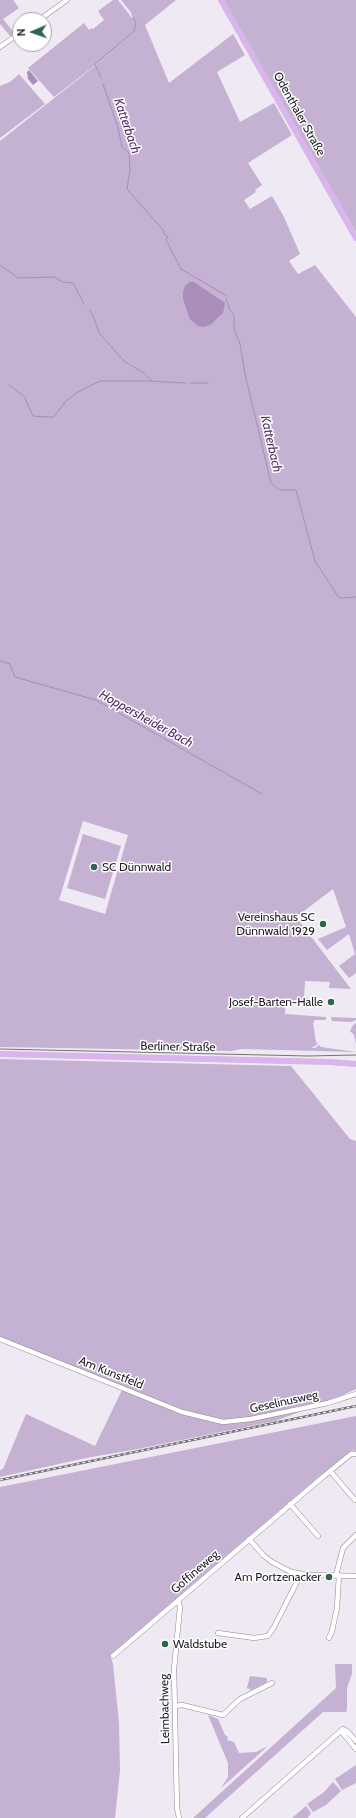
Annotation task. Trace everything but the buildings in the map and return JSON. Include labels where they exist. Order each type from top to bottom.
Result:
[{"type":"main road","name":"Odenthaler Straße","points":[[221,0],[356,238]]},
{"type":"main road","name":"Berliner Straße","points":[[0,1054],[334,1062],[356,1064]]},
{"type":"street","points":[[50,12],[67,0]]},
{"type":"street","points":[[0,47],[12,39]]},
{"type":"street","name":"Am Kunstfeld","points":[[0,1339],[182,1412],[215,1421]]},
{"type":"street","name":"Geselinusweg","points":[[215,1421],[232,1422],[251,1419],[328,1403],[356,1394]]},
{"type":"street","name":"Goffineweg","points":[[113,1656],[290,1504],[353,1454]]},
{"type":"street","points":[[330,1471],[355,1500]]},
{"type":"street","points":[[290,1504],[318,1536]]},
{"type":"street","points":[[329,1638],[332,1632],[337,1608],[337,1567],[343,1548],[356,1536]]},
{"type":"street","points":[[249,1539],[259,1552],[272,1562],[291,1572],[301,1574],[356,1576]]},
{"type":"street","points":[[218,1633],[254,1638],[268,1636],[301,1574]]},
{"type":"street","name":"Leimbachweg","points":[[178,1600],[180,1606],[174,1669],[177,1808],[179,1818]]},
{"type":"street","points":[[175,1706],[182,1705],[223,1715],[241,1698],[272,1684]]},
{"type":"street","points":[[342,1730],[347,1731],[356,1741]]},
{"type":"street","points":[[342,1730],[356,1749]]},
{"type":"street","points":[[242,1818],[342,1730]]},
{"type":"shaded area","points":[[0,0],[13,0],[19,8],[3,19],[12,30],[12,36],[11,37],[0,24]]},
{"type":"shaded area","points":[[113,0],[118,0],[132,18],[134,16],[121,0],[176,0],[145,25],[169,83],[233,34],[245,55],[217,72],[240,122],[274,103],[292,135],[248,163],[262,185],[255,190],[256,192],[244,200],[250,209],[272,196],[284,217],[300,254],[289,261],[298,274],[315,265],[356,317],[356,973],[349,978],[339,966],[355,954],[349,934],[327,950],[318,939],[346,927],[333,889],[296,917],[351,989],[329,988],[330,982],[305,981],[304,997],[308,998],[308,1001],[286,1000],[286,996],[285,1014],[326,1017],[326,1020],[315,1020],[313,1023],[316,1042],[318,1044],[311,1048],[315,1048],[319,1045],[321,1047],[356,1052],[242,1049],[231,1051],[0,1047],[0,141],[120,46],[54,97],[28,68],[48,52],[52,52],[52,49],[84,23],[89,30],[92,28],[93,29],[104,20],[98,11]],"holes":[[[83,821],[128,835],[105,914],[59,900]]]},
{"type":"shaded area","points":[[223,0],[356,0],[356,232]]},
{"type":"shaded area","points":[[29,70],[38,81],[33,85],[28,79],[27,72]]},
{"type":"shaded area","points":[[19,74],[45,104],[0,138],[0,86],[10,82]]},
{"type":"shaded area","points":[[190,282],[194,282],[225,303],[223,313],[210,325],[203,327],[198,326],[190,319],[183,299],[183,292],[185,286]]},
{"type":"shaded area","name":"SC Dünnwald","points":[[83,834],[121,846],[105,899],[67,888]]},
{"type":"shaded area","points":[[331,1017],[356,1018],[356,1020],[351,1022],[332,1021]]},
{"type":"shaded area","points":[[356,1023],[356,1044],[354,1035],[350,1031]]},
{"type":"shaded area","points":[[0,1059],[291,1066],[350,1139],[356,1141],[356,1389],[332,1400],[275,1421],[86,1458],[0,1477],[0,1470],[3,1469],[26,1414],[95,1446],[122,1390],[0,1341]]},
{"type":"shaded area","points":[[356,1416],[356,1451],[352,1450],[322,1474],[110,1655],[113,1664],[119,1723],[120,1770],[115,1818],[0,1818],[0,1487]]},
{"type":"shaded area","points":[[335,1664],[352,1664],[352,1674],[347,1688],[346,1712],[323,1712],[205,1818],[193,1818],[336,1688]]},
{"type":"shaded area","points":[[250,1676],[267,1678],[267,1682],[251,1690],[247,1688]]},
{"type":"shaded area","points":[[208,1715],[218,1719],[225,1735],[228,1737],[227,1740],[234,1742],[239,1753],[256,1752],[268,1746],[221,1788],[228,1777],[228,1763]]},
{"type":"shaded area","points":[[356,1765],[356,1783],[342,1790],[335,1779]]},
{"type":"shaded area","points":[[333,1782],[341,1791],[326,1805],[313,1812],[307,1804],[324,1792]]},
{"type":"shaded area","points":[[306,1806],[311,1813],[308,1818],[292,1818]]},
{"type":"waterway","name":"Katterbach","points":[[101,78],[95,64],[134,31],[136,23],[132,14]]},
{"type":"waterway","name":"Katterbach","points":[[103,84],[118,128],[122,147],[129,153],[130,170],[127,189],[164,231],[164,234],[168,237],[166,240],[181,269],[227,296]]},
{"type":"waterway","points":[[0,265],[18,278],[54,277],[63,282],[73,283],[84,304]]},
{"type":"waterway","name":"Katterbach","points":[[226,299],[230,310],[234,315],[234,328],[240,344],[245,374],[271,483],[279,490],[296,490],[315,561],[339,598],[356,597]]},
{"type":"waterway","points":[[90,310],[99,333],[124,361],[144,373],[151,380]]},
{"type":"waterway","points":[[9,385],[24,396],[33,416],[54,417],[66,401],[78,392],[100,381],[185,383]]},
{"type":"waterway","points":[[190,383],[208,383]]},
{"type":"waterway","name":"Hoppersheider Bach","points":[[0,661],[10,664],[15,677],[96,700],[262,794]]},
{"type":"tram line","points":[[0,1049],[308,1056],[356,1055]]},
{"type":"railway","points":[[0,1480],[356,1406]]},
{"type":"place","name":"SC Dünnwald","points":[[94,867]]},
{"type":"place","name":"Vereinshaus SC Dünnwald 1929","points":[[323,924]]},
{"type":"place","name":"Josef-Barten-Halle","points":[[331,1002]]},
{"type":"place","name":"Am Portzenacker","points":[[329,1577]]},
{"type":"place","name":"Waldstube","points":[[165,1644]]}]
